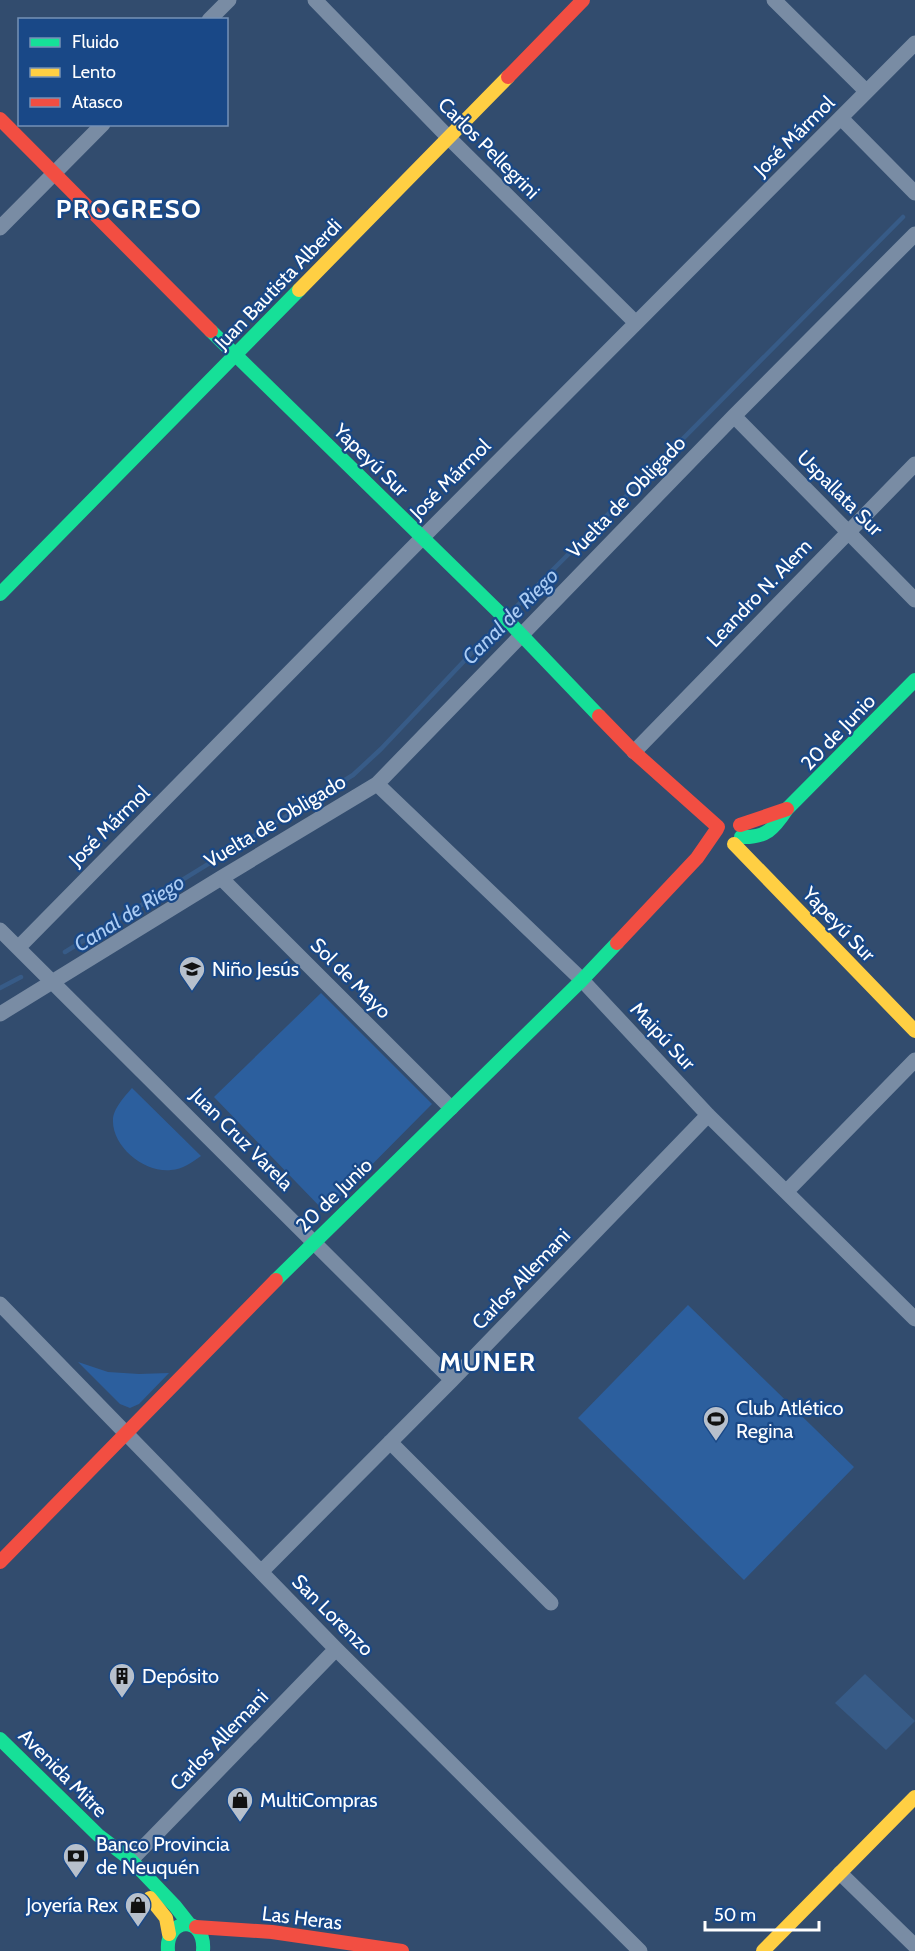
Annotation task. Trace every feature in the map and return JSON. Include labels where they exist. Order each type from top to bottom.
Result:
[{"type":"street","points":[[211,18],[229,0]]},
{"type":"street","name":"Carlos Pellegrini","points":[[315,0],[448,137],[636,323]]},
{"type":"street","name":"Juan Bautista Alberdi","points":[[0,594],[584,0]]},
{"type":"street","points":[[774,0],[866,91]]},
{"type":"street","name":"José Mármol","points":[[18,948],[915,43]]},
{"type":"street","name":"Yapeyú Sur","points":[[0,118],[236,356],[423,537],[634,752],[717,828],[718,838],[736,838],[915,1031]]},
{"type":"street","points":[[841,118],[915,193]]},
{"type":"street","points":[[0,228],[102,126]]},
{"type":"street","name":"Vuelta de Obligado","points":[[0,1014],[377,784],[517,631],[915,234]]},
{"type":"street","name":"Uspallata Sur","points":[[734,416],[915,600]]},
{"type":"street","name":"Leandro N. Alem","points":[[634,752],[915,464]]},
{"type":"street","name":"20 de Junio","points":[[697,858],[736,838],[753,838],[770,831],[777,825],[787,809],[915,680]]},
{"type":"street","name":"Maipú Sur","points":[[377,784],[582,980],[708,1115],[915,1319]]},
{"type":"street","points":[[717,828],[720,823],[728,819],[737,821],[736,838]]},
{"type":"street","name":"20 de Junio","points":[[0,1562],[314,1242],[582,980],[697,858],[717,828]]},
{"type":"street","name":"Sol de Mayo","points":[[221,878],[451,1108]]},
{"type":"street","name":"Juan Cruz Varela","points":[[0,930],[452,1380]]},
{"type":"street","points":[[786,1192],[915,1060]]},
{"type":"street","name":"Carlos Allemani","points":[[261,1572],[452,1380],[708,1115]]},
{"type":"street","name":"San Lorenzo","points":[[0,1304],[336,1649],[640,1951]]},
{"type":"street","points":[[390,1442],[551,1603]]},
{"type":"street","name":"Carlos Allemani","points":[[131,1860],[336,1649]]},
{"type":"street","name":"Avenida Mitre","points":[[0,1739],[98,1835],[131,1860],[193,1926]]},
{"type":"street","points":[[763,1951],[915,1797]]},
{"type":"street","name":"Avenida Mitre","points":[[98,1835],[122,1869],[162,1910],[168,1921],[168,1942]]},
{"type":"street","points":[[840,1873],[915,1947]]},
{"type":"street","points":[[156,1951],[168,1942],[178,1926],[193,1926],[204,1937],[203,1951]]},
{"type":"street","name":"Las Heras","points":[[193,1926],[273,1932],[402,1951]]},
{"type":"shaded area","points":[[321,993],[432,1104],[325,1212],[214,1097]]},
{"type":"shaded area","points":[[132,1088],[201,1156],[183,1167],[161,1170],[141,1163],[132,1156],[118,1140],[113,1120],[117,1107]]},
{"type":"shaded area","name":"Club Atlético Regina","points":[[688,1305],[854,1467],[744,1580],[578,1418]]},
{"type":"shaded area","points":[[78,1362],[108,1372],[169,1373],[139,1404],[130,1408],[120,1404]]},
{"type":"shaded area","points":[[865,1674],[915,1721],[886,1750],[835,1703]]},
{"type":"waterway","name":"Canal de Riego","points":[[510,613],[903,217]]},
{"type":"waterway","name":"Canal de Riego","points":[[65,952],[353,775],[381,749],[500,623]]},
{"type":"waterway","name":"Canal de Riego","points":[[0,988],[21,977]]},
{"type":"traffic: fast","points":[[0,594],[299,290]]},
{"type":"traffic: fast","points":[[211,331],[512,625],[599,716]]},
{"type":"traffic: fast","points":[[741,837],[757,836],[773,827],[787,809],[915,680]]},
{"type":"traffic: fast","points":[[276,1280],[617,943]]},
{"type":"traffic: fast","points":[[0,1739],[98,1835],[131,1860],[190,1925]]},
{"type":"traffic: fast","points":[[168,1951],[173,1931],[186,1924],[198,1931],[202,1939],[203,1951]]},
{"type":"traffic: slow","points":[[299,290],[508,77]]},
{"type":"traffic: slow","points":[[734,844],[915,1031]]},
{"type":"traffic: slow","points":[[763,1951],[915,1797]]},
{"type":"traffic: slow","points":[[150,1898],[166,1918],[169,1934]]},
{"type":"traffic: jam","points":[[508,77],[583,0]]},
{"type":"traffic: jam","points":[[0,119],[211,331]]},
{"type":"traffic: jam","points":[[599,716],[634,752],[718,827]]},
{"type":"traffic: jam","points":[[740,825],[787,809]]},
{"type":"traffic: jam","points":[[617,943],[697,858],[717,829]]},
{"type":"traffic: jam","points":[[0,1562],[276,1280]]},
{"type":"traffic: jam","points":[[196,1927],[272,1932],[402,1951]]},
{"type":"place","name":"Niño Jesús","points":[[192,992]]},
{"type":"place","name":"Club Atlético Regina","points":[[716,1442]]},
{"type":"place","name":"Depósito","points":[[122,1699]]},
{"type":"place","name":"MultiCompras","points":[[240,1823]]},
{"type":"place","name":"Banco Provincia de Neuquén","points":[[76,1879]]},
{"type":"place","name":"Joyería Rex","points":[[138,1928]]},
{"type":"district","name":"PROGRESO","points":[[129,209]]},
{"type":"district","name":"MUNER","points":[[488,1362]]}]
